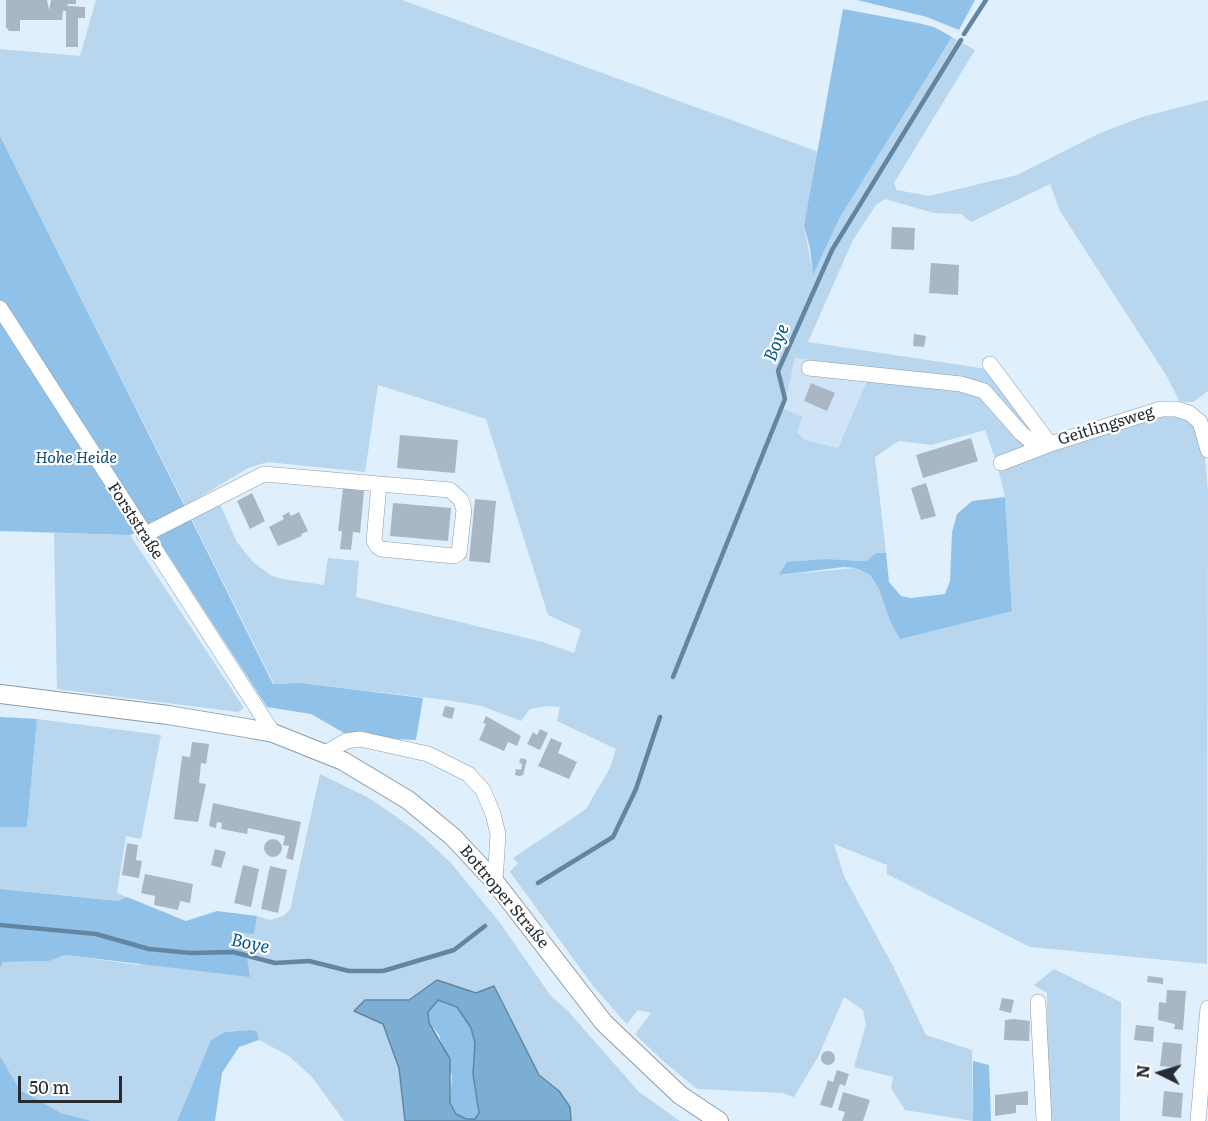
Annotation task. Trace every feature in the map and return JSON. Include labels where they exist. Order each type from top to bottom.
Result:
[{"type":"main road","name":"Bottroper Straße","points":[[0,694],[168,715],[273,734],[344,761],[408,800],[453,837],[495,882],[604,1023],[680,1095],[719,1121]]},
{"type":"street","name":"Forststraße","points":[[0,308],[273,734]]},
{"type":"street","name":"Geitlingsweg","points":[[990,364],[1045,446]]},
{"type":"street","points":[[808,368],[961,384],[984,391],[1021,434],[1045,446]]},
{"type":"street","name":"Geitlingsweg","points":[[1001,463],[1045,446],[1161,409],[1176,409],[1189,413],[1200,422],[1208,450]]},
{"type":"street","points":[[144,535],[264,474],[450,490],[458,495],[464,510],[459,553],[454,556],[381,549],[377,546],[374,541],[379,484]]},
{"type":"street","points":[[324,754],[346,741],[360,739],[428,754],[468,774],[483,790],[493,814],[498,834],[495,882]]},
{"type":"street","points":[[1038,1002],[1044,1121]]},
{"type":"street","points":[[1198,1121],[1208,1008]]},
{"type":"shaded area","points":[[96,0],[402,0],[819,152],[804,226],[813,274],[839,219],[952,37],[975,50],[894,183],[897,190],[929,196],[1017,175],[1100,133],[1142,117],[1208,100],[1208,391],[1193,402],[1180,402],[1166,375],[1060,211],[1050,184],[971,222],[961,214],[934,213],[885,199],[876,205],[853,240],[808,342],[987,369],[1034,431],[1030,431],[989,392],[865,367],[795,358],[784,409],[802,417],[797,433],[805,440],[838,448],[868,378],[958,387],[987,398],[1029,447],[995,458],[985,430],[931,445],[899,441],[875,457],[886,553],[876,553],[867,561],[826,559],[780,575],[856,568],[870,575],[879,589],[890,621],[1012,611],[1005,497],[998,468],[1156,418],[1176,415],[1185,418],[1193,425],[1205,458],[1208,492],[1207,964],[1030,947],[887,874],[887,865],[834,844],[844,876],[893,966],[926,1035],[972,1050],[973,1121],[905,1110],[891,1088],[893,1077],[854,1067],[866,1025],[863,1010],[844,997],[818,1057],[794,1097],[782,1093],[697,1089],[662,1060],[635,1034],[651,1013],[638,1010],[627,1024],[623,1020],[594,987],[510,872],[518,863],[513,858],[586,809],[610,768],[616,749],[557,721],[560,707],[530,709],[521,721],[482,706],[446,700],[300,683],[274,684],[191,518],[220,504],[237,542],[253,562],[270,575],[324,585],[328,558],[359,561],[356,597],[543,642],[574,653],[581,630],[548,615],[486,419],[378,385],[365,472],[268,462],[248,468],[185,506],[0,136],[0,49],[80,56]]},
{"type":"shaded area","points":[[795,358],[865,367],[868,378],[838,448],[805,440],[796,433],[784,409]]},
{"type":"shaded area","points":[[54,533],[130,535],[244,708],[238,712],[57,689]]},
{"type":"shaded area","points":[[37,719],[161,735],[141,839],[126,836],[117,893],[127,897],[119,901],[0,889],[0,827],[27,827]]},
{"type":"shaded area","points":[[320,774],[367,797],[394,815],[421,835],[451,863],[500,923],[551,996],[568,1011],[639,1092],[680,1121],[571,1121],[570,1107],[559,1091],[539,1075],[495,986],[476,993],[437,980],[409,1000],[365,1000],[355,1011],[383,1023],[399,1068],[405,1121],[344,1121],[312,1077],[289,1056],[259,1040],[257,1031],[251,1030],[225,1032],[211,1040],[177,1121],[92,1121],[61,1113],[20,1090],[0,1056],[0,968],[3,962],[49,961],[65,955],[139,965],[243,933],[254,933],[257,916],[270,920],[283,916],[290,910]]},
{"type":"shaded area","points":[[1054,969],[1121,1002],[1120,1121],[1048,1121],[1047,993],[1034,985]]},
{"type":"shaded area","points":[[437,980],[476,993],[494,986],[539,1075],[559,1091],[570,1107],[571,1121],[405,1121],[399,1068],[383,1024],[354,1011],[365,1000],[409,1000]],"holes":[[[438,1000],[457,1007],[471,1028],[475,1043],[473,1074],[479,1113],[475,1119],[466,1119],[456,1114],[450,1103],[450,1059],[429,1023],[428,1012]]]},
{"type":"green space","points":[[857,0],[975,0],[959,30],[927,17]]},
{"type":"green space","points":[[843,9],[934,27],[952,37],[839,219],[813,275],[810,248],[804,226]]},
{"type":"green space","name":"Hohe Heide","points":[[0,136],[273,684],[300,683],[423,698],[416,740],[351,737],[311,714],[267,707],[150,527],[130,535],[0,531]]},
{"type":"green space","points":[[1005,497],[1012,611],[900,639],[890,621],[879,589],[870,575],[856,568],[844,567],[779,575],[787,562],[826,559],[866,561],[876,553],[886,553],[889,582],[901,596],[911,598],[945,594],[950,581],[952,532],[957,514],[972,501]]},
{"type":"green space","points":[[0,717],[37,719],[27,827],[0,827]]},
{"type":"green space","points":[[0,889],[118,901],[127,897],[186,921],[217,911],[257,916],[254,934],[243,933],[250,977],[65,955],[49,961],[3,962],[0,968]]},
{"type":"green space","points":[[438,1000],[457,1007],[471,1028],[475,1043],[473,1074],[479,1113],[475,1119],[466,1119],[456,1114],[450,1103],[452,1076],[439,1035],[429,1023],[428,1012]]},
{"type":"green space","points":[[257,1031],[259,1040],[239,1047],[222,1073],[215,1121],[177,1121],[211,1040],[225,1032]]},
{"type":"green space","points":[[0,1056],[20,1090],[61,1113],[92,1121],[0,1121]]},
{"type":"green space","points":[[973,1061],[989,1065],[991,1121],[973,1121]]},
{"type":"building","points":[[6,0],[47,0],[49,10],[51,0],[76,0],[76,4],[67,6],[85,7],[85,18],[78,18],[78,47],[66,47],[66,11],[63,11],[62,20],[20,20],[20,31],[9,31],[6,27]]},
{"type":"building","points":[[892,227],[915,228],[914,250],[891,249]]},
{"type":"building","points":[[931,263],[959,265],[958,295],[929,293]]},
{"type":"building","points":[[914,334],[926,336],[924,347],[913,346]]},
{"type":"building","points":[[811,383],[835,393],[827,411],[804,401]]},
{"type":"building","points":[[400,435],[458,440],[455,473],[397,468]]},
{"type":"building","points":[[971,438],[978,461],[923,478],[916,455]]},
{"type":"building","points":[[926,483],[936,516],[921,520],[911,488]]},
{"type":"building","points":[[343,488],[364,491],[360,533],[353,532],[351,550],[340,549],[342,531],[338,531]]},
{"type":"building","points":[[252,493],[265,521],[250,529],[237,501]]},
{"type":"building","points":[[475,499],[496,501],[490,563],[469,561]]},
{"type":"building","points":[[393,503],[451,508],[448,541],[390,536]]},
{"type":"building","points":[[289,512],[291,516],[299,512],[308,531],[278,546],[269,527],[284,519],[282,516]]},
{"type":"building","points":[[445,706],[455,708],[452,719],[442,716]]},
{"type":"building","points":[[486,716],[521,736],[517,746],[508,742],[504,751],[479,740],[486,724],[483,723]]},
{"type":"building","points":[[540,729],[548,733],[540,750],[527,744],[533,732],[537,735]]},
{"type":"building","points":[[551,738],[562,743],[558,753],[577,762],[569,779],[538,766]]},
{"type":"building","points":[[192,742],[209,744],[206,764],[201,763],[199,783],[206,784],[198,822],[174,819],[182,756],[190,757]]},
{"type":"building","points":[[521,758],[527,760],[523,775],[515,775],[516,769],[521,770],[522,764],[519,762]]},
{"type":"building","points":[[213,803],[301,822],[293,860],[286,858],[289,846],[283,845],[285,836],[248,828],[247,834],[221,829],[222,823],[217,822],[216,828],[209,826]]},
{"type":"building","points":[[273,839],[279,842],[282,848],[279,854],[273,857],[267,854],[264,848],[267,842]]},
{"type":"building","points":[[127,843],[138,845],[136,860],[142,861],[139,878],[122,875]]},
{"type":"building","points":[[215,849],[226,852],[221,868],[211,865]]},
{"type":"building","points":[[243,865],[259,869],[251,907],[234,903]]},
{"type":"building","points":[[270,866],[287,870],[278,913],[261,909]]},
{"type":"building","points":[[145,874],[193,884],[190,903],[180,901],[178,910],[154,905],[155,896],[141,893]]},
{"type":"building","points":[[1148,976],[1163,978],[1163,984],[1147,982]]},
{"type":"building","points":[[1167,990],[1186,991],[1183,1030],[1174,1029],[1175,1024],[1158,1020],[1159,1002],[1166,1003]]},
{"type":"building","points":[[1002,998],[1014,1000],[1011,1013],[999,1010]]},
{"type":"building","points":[[1005,1020],[1030,1021],[1029,1041],[1004,1040]]},
{"type":"building","points":[[1136,1025],[1154,1027],[1153,1042],[1134,1040]]},
{"type":"building","points":[[1163,1042],[1182,1044],[1180,1068],[1160,1066]]},
{"type":"building","points":[[825,1051],[831,1051],[835,1058],[831,1065],[825,1065],[821,1061],[821,1055]]},
{"type":"building","points":[[837,1070],[849,1074],[845,1086],[840,1084],[832,1108],[820,1105],[828,1080],[833,1082]]},
{"type":"building","points":[[1028,1091],[1028,1105],[1016,1105],[1016,1113],[995,1116],[995,1095]]},
{"type":"building","points":[[1164,1091],[1183,1093],[1181,1118],[1162,1116]]},
{"type":"building","points":[[843,1092],[870,1100],[863,1121],[842,1121],[845,1112],[838,1110]]},
{"type":"waterway","name":"Boye","points":[[964,34],[986,0]]},
{"type":"waterway","name":"Boye","points":[[673,677],[785,399],[778,371],[832,250],[961,40]]},
{"type":"waterway","name":"Boye","points":[[538,883],[613,837],[636,789],[660,717]]},
{"type":"waterway","name":"Boye","points":[[0,925],[96,934],[149,949],[191,953],[233,952],[275,963],[309,961],[349,971],[383,971],[454,950],[485,926]]}]
